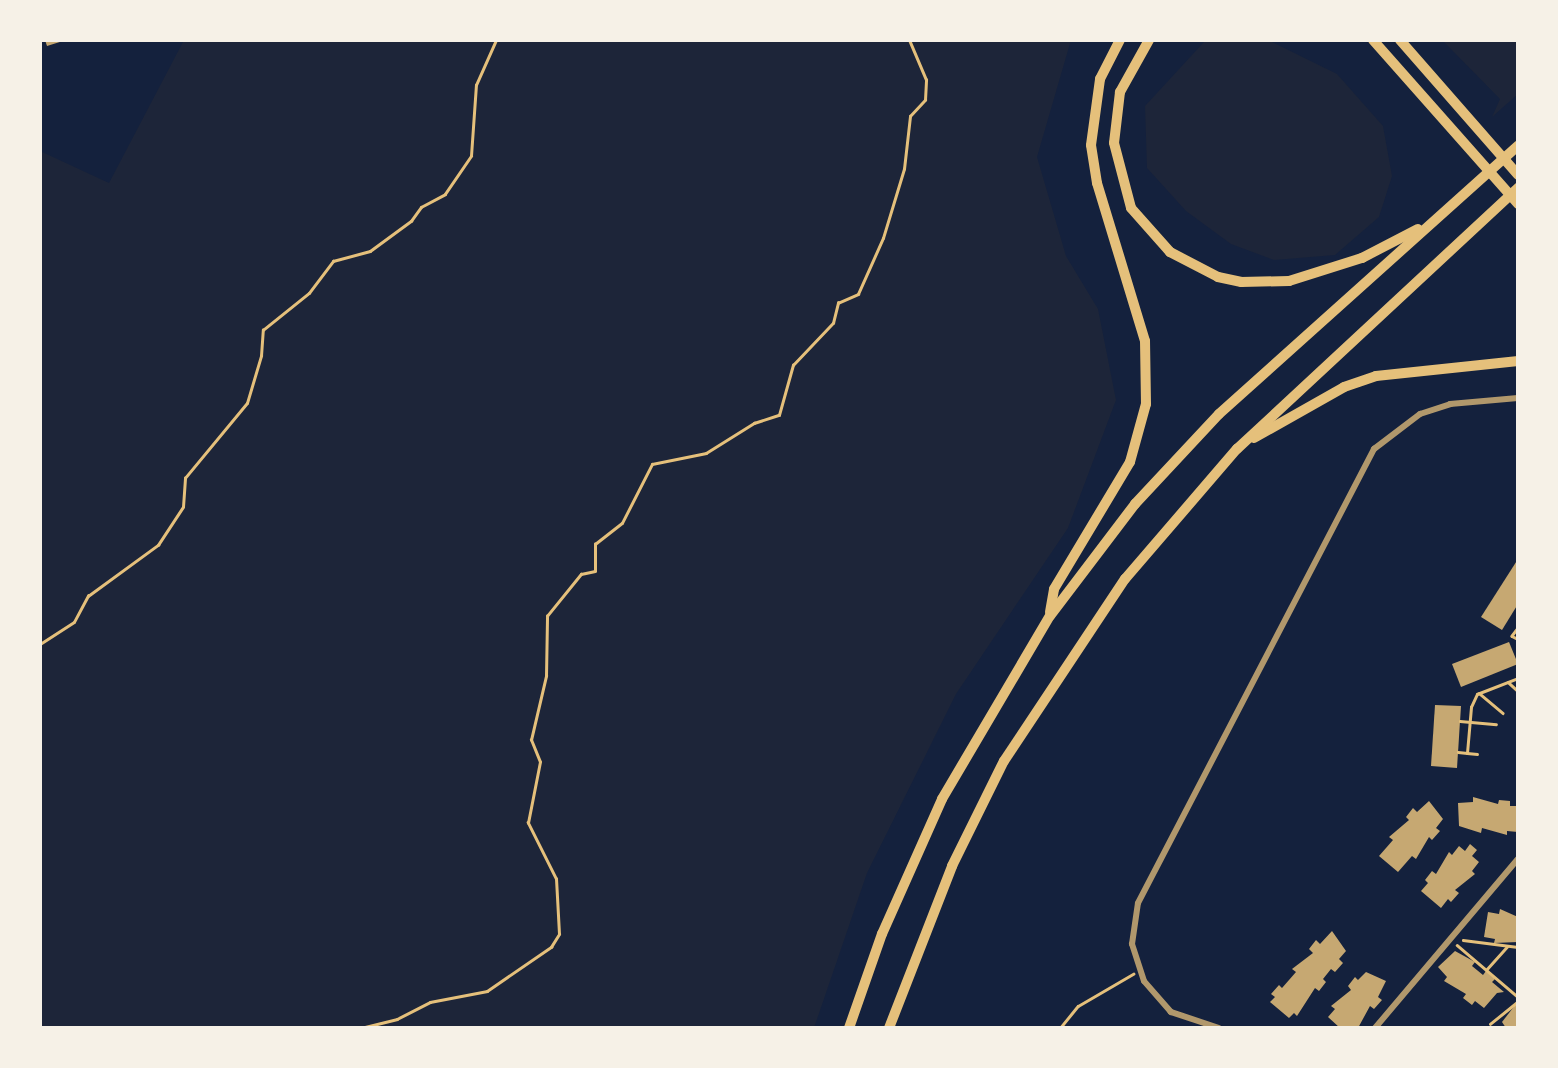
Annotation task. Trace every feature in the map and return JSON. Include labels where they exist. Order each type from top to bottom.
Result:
[{"type":"highway","points":[[1050,617],[1054,589],[1130,462],[1146,404],[1145,341],[1097,183],[1091,145],[1100,79],[1120,40]]},
{"type":"highway","points":[[1149,40],[1126,77],[1116,107],[1117,167],[1141,225],[1188,264],[1241,282],[1289,281],[1362,258],[1432,221]]},
{"type":"highway","points":[[1373,40],[1518,204]]},
{"type":"highway","points":[[1400,40],[1518,175]]},
{"type":"highway","points":[[849,1028],[883,933],[942,799],[1050,617],[1135,504],[1219,414],[1518,146]]},
{"type":"highway","points":[[888,1028],[952,866],[1017,740],[1125,579],[1237,449],[1518,188]]},
{"type":"highway","points":[[1237,449],[1312,404],[1376,376],[1518,361]]},
{"type":"street","points":[[1219,1028],[1171,1012],[1150,991],[1139,971],[1132,936],[1138,903],[1368,457],[1395,428],[1420,414],[1450,404],[1518,398]]},
{"type":"street","points":[[1375,1028],[1518,859]]},
{"type":"path","points":[[40,644],[74,622],[88,596],[158,545],[183,508],[185,478],[247,403],[263,330],[309,293],[333,261],[370,251],[411,221],[421,207],[445,194],[471,156],[476,85],[496,40]]},
{"type":"path","points":[[361,1028],[397,1018],[430,1002],[487,991],[551,947],[559,934],[556,879],[528,823],[540,762],[531,740],[546,676],[547,617],[581,574],[596,571],[595,544],[622,523],[652,464],[706,453],[754,423],[779,415],[793,365],[833,323],[838,303],[858,294],[883,238],[904,169],[910,116],[925,100],[926,80],[909,40]]},
{"type":"path","points":[[1518,628],[1512,636],[1518,639]]},
{"type":"path","points":[[1467,753],[1471,707],[1479,693],[1518,678]]},
{"type":"path","points":[[1508,682],[1517,690]]},
{"type":"path","points":[[1479,693],[1503,713]]},
{"type":"path","points":[[1460,721],[1496,724]]},
{"type":"path","points":[[1458,752],[1477,754]]},
{"type":"path","points":[[1450,939],[1518,947]]},
{"type":"path","points":[[1450,939],[1518,999],[1490,1024]]},
{"type":"path","points":[[1486,970],[1508,946]]},
{"type":"path","points":[[1060,1028],[1079,1006],[1139,971]]},
{"type":"shaded area","points":[[184,40],[1071,40],[1037,157],[1066,256],[1098,309],[1116,400],[1068,528],[956,694],[867,873],[814,1028],[40,1028],[40,151],[109,183]]},
{"type":"shaded area","points":[[1268,40],[1337,74],[1383,126],[1392,176],[1379,217],[1335,255],[1274,260],[1231,244],[1186,211],[1147,168],[1145,106],[1204,42]]},
{"type":"shaded area","points":[[1442,40],[1518,40],[1518,94],[1492,117],[1500,99]]},
{"type":"building","points":[[45,40],[63,40],[63,41],[47,46]]},
{"type":"building","points":[[1518,559],[1518,604],[1502,630],[1481,617]]},
{"type":"building","points":[[1509,642],[1518,664],[1461,687],[1452,664]]},
{"type":"building","points":[[1435,705],[1461,706],[1457,768],[1431,766]]},
{"type":"building","points":[[1473,797],[1498,804],[1499,800],[1510,801],[1510,806],[1518,806],[1518,832],[1507,831],[1507,835],[1482,828],[1481,833],[1459,826],[1458,803],[1473,802]]},
{"type":"building","points":[[1429,801],[1443,819],[1436,828],[1440,831],[1432,840],[1429,837],[1416,859],[1412,856],[1398,872],[1379,856],[1393,840],[1389,837],[1409,820],[1406,817],[1413,808],[1417,812]]},
{"type":"building","points":[[1470,844],[1477,850],[1472,856],[1479,862],[1472,871],[1475,874],[1455,890],[1459,893],[1451,902],[1448,899],[1441,908],[1421,891],[1428,883],[1425,880],[1432,871],[1436,874],[1449,852],[1452,855],[1459,846],[1465,851]]},
{"type":"building","points":[[1500,909],[1518,917],[1518,942],[1494,943],[1495,939],[1484,937],[1488,912],[1499,914]]},
{"type":"building","points":[[1332,931],[1346,951],[1339,959],[1343,963],[1335,972],[1331,969],[1323,979],[1326,982],[1319,991],[1315,988],[1297,1016],[1294,1013],[1289,1018],[1270,1002],[1275,997],[1271,994],[1279,985],[1282,988],[1296,972],[1292,969],[1313,953],[1309,949],[1316,940],[1320,944]]},
{"type":"building","points":[[1455,951],[1475,962],[1472,966],[1483,975],[1486,971],[1495,979],[1492,982],[1504,992],[1497,993],[1484,1008],[1475,1001],[1472,1005],[1463,998],[1466,994],[1444,981],[1447,977],[1438,967]]},
{"type":"building","points":[[1366,972],[1386,981],[1378,997],[1382,1000],[1374,1009],[1370,1006],[1358,1028],[1340,1028],[1328,1017],[1335,1009],[1331,1006],[1351,990],[1348,986],[1355,977],[1358,980]]},
{"type":"building","points":[[1516,1004],[1518,1028],[1506,1028],[1502,1022]]}]
